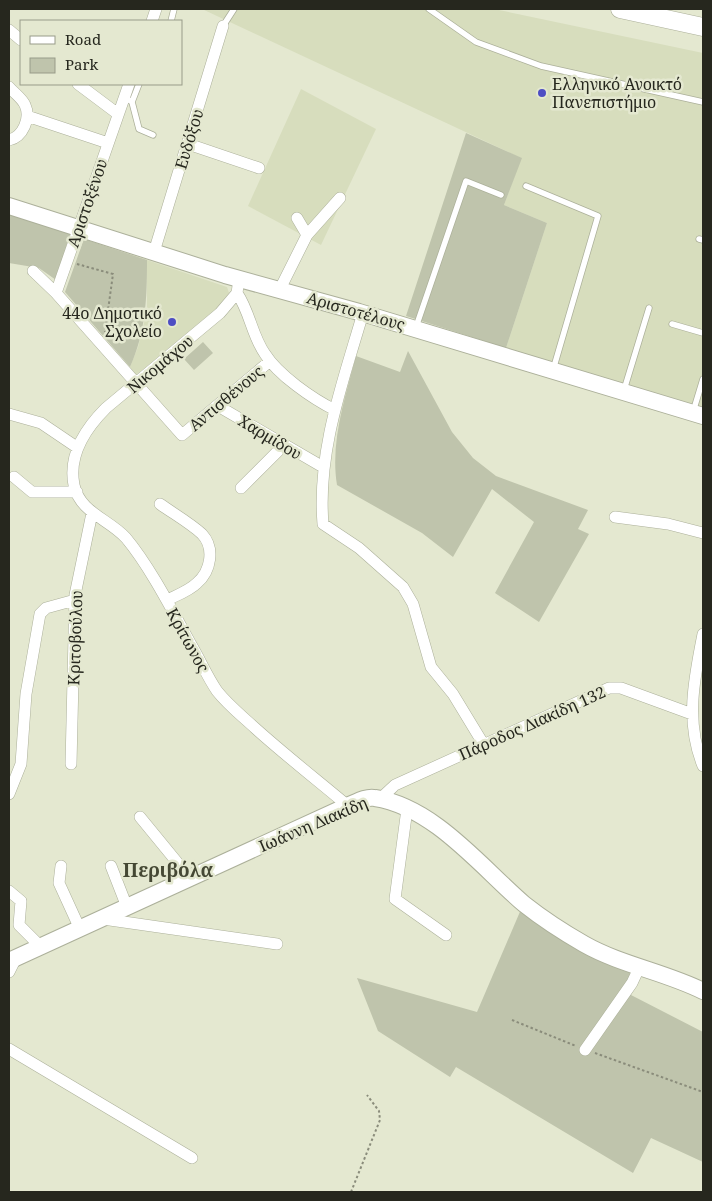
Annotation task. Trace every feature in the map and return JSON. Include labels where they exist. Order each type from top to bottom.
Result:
[{"type":"main road","points":[[620,9],[703,27]]},
{"type":"street","name":"Ευδόξου","points":[[154,252],[223,26]]},
{"type":"street","points":[[79,85],[118,114]]},
{"type":"street","name":"Αριστοξένου","points":[[56,292],[118,114],[128,100],[129,85]]},
{"type":"street","points":[[9,87],[23,101],[27,116],[21,132],[9,140]]},
{"type":"street","points":[[27,116],[108,143]]},
{"type":"street","points":[[188,144],[259,168]]},
{"type":"street","points":[[280,289],[307,235],[340,198]]},
{"type":"street","name":"Αριστοτέλους","points":[[9,206],[154,252],[238,286],[280,289],[698,415]]},
{"type":"street","points":[[297,218],[307,235]]},
{"type":"street","points":[[32,271],[56,292],[136,384]]},
{"type":"street","points":[[238,286],[264,354],[300,386],[335,410]]},
{"type":"street","name":"Νικομάχου","points":[[78,448],[97,417],[209,323],[238,286]]},
{"type":"street","points":[[364,313],[335,410],[323,468],[323,524],[382,566],[408,594],[416,614],[431,666],[453,694],[484,745]]},
{"type":"street","name":"Αντισθένους","points":[[136,384],[182,436],[270,361]]},
{"type":"street","name":"Χαρμίδου","points":[[218,406],[323,468]]},
{"type":"street","points":[[9,414],[41,423],[78,448],[73,472],[76,492],[32,492],[14,476]]},
{"type":"street","points":[[241,488],[284,445]]},
{"type":"street","name":"Κρίτωνος","points":[[76,492],[92,513],[125,537],[167,600],[210,679],[223,697],[272,743],[348,806]]},
{"type":"street","points":[[160,504],[203,535],[210,552],[210,561],[201,579],[192,587],[167,600]]},
{"type":"street","name":"Κριτοβούλου","points":[[71,764],[75,600],[92,513]]},
{"type":"street","points":[[615,517],[668,524],[703,533]]},
{"type":"street","points":[[9,794],[22,764],[26,694],[40,614],[46,608],[75,600]]},
{"type":"street","points":[[703,634],[693,684],[692,714],[703,766]]},
{"type":"street","name":"Πάροδος Διακίδη 132","points":[[380,799],[395,785],[609,688],[622,688],[692,714]]},
{"type":"street","name":"Ιωάννη Διακίδη","points":[[11,964],[41,947],[102,918],[366,798],[380,799],[407,809],[438,826],[549,923],[594,949],[639,968],[703,991]]},
{"type":"street","points":[[407,809],[395,899],[446,935]]},
{"type":"street","points":[[140,817],[190,878]]},
{"type":"street","points":[[62,866],[59,884],[80,929]]},
{"type":"street","points":[[111,866],[127,907]]},
{"type":"street","points":[[9,891],[21,901],[19,925],[41,947]]},
{"type":"street","points":[[102,918],[277,944]]},
{"type":"street","points":[[585,1050],[632,983],[639,968]]},
{"type":"street","points":[[9,1049],[192,1158]]},
{"type":"lane","points":[[223,26],[234,9]]},
{"type":"lane","points":[[429,9],[476,42],[541,66],[703,102]]},
{"type":"lane","points":[[139,85],[128,100],[139,129],[153,135]]},
{"type":"lane","points":[[415,329],[466,181],[501,195]]},
{"type":"lane","points":[[526,186],[598,216],[553,372]]},
{"type":"lane","points":[[623,392],[649,308]]},
{"type":"lane","points":[[672,324],[703,333]]},
{"type":"lane","points":[[698,415],[703,378]]},
{"type":"path","points":[[67,261],[113,274],[102,347]]},
{"type":"path","points":[[512,1020],[585,1050],[703,1092]]},
{"type":"path","points":[[351,1192],[380,1120],[379,1110],[367,1095]]},
{"type":"shaded area","name":"Ελληνικό Ανοικτό Πανεπιστήμιο","points":[[202,9],[494,9],[703,53],[703,407],[506,348],[547,223],[504,205],[521,158]]},
{"type":"shaded area","points":[[301,89],[376,129],[321,245],[248,206]]},
{"type":"shaded area","name":"44ο Δημοτικό Σχολείο","points":[[147,260],[227,287],[229,293],[217,308],[136,375],[130,367],[138,347],[147,311]]},
{"type":"green space","points":[[466,133],[522,158],[504,205],[547,223],[506,348],[406,316]]},
{"type":"green space","points":[[9,213],[70,234],[56,280],[39,268],[9,263]]},
{"type":"green space","points":[[84,239],[147,260],[146,301],[142,328],[130,367],[65,292]]},
{"type":"green space","points":[[203,342],[213,353],[194,370],[184,359]]},
{"type":"green space","points":[[408,351],[452,432],[473,458],[496,476],[588,510],[578,529],[589,534],[539,622],[495,593],[534,522],[492,489],[453,557],[422,533],[337,485],[335,453],[337,436],[343,404],[356,356],[400,372]]},
{"type":"green space","points":[[522,907],[641,971],[631,995],[703,1032],[703,1162],[651,1138],[633,1173],[456,1067],[450,1077],[378,1031],[357,978],[477,1012]]},
{"type":"place","name":"Ελληνικό Ανοικτό Πανεπιστήμιο","points":[[542,93]]},
{"type":"place","name":"44ο Δημοτικό Σχολείο","points":[[172,322]]},
{"type":"district","name":"Περιβόλα","points":[[168,870]]}]
